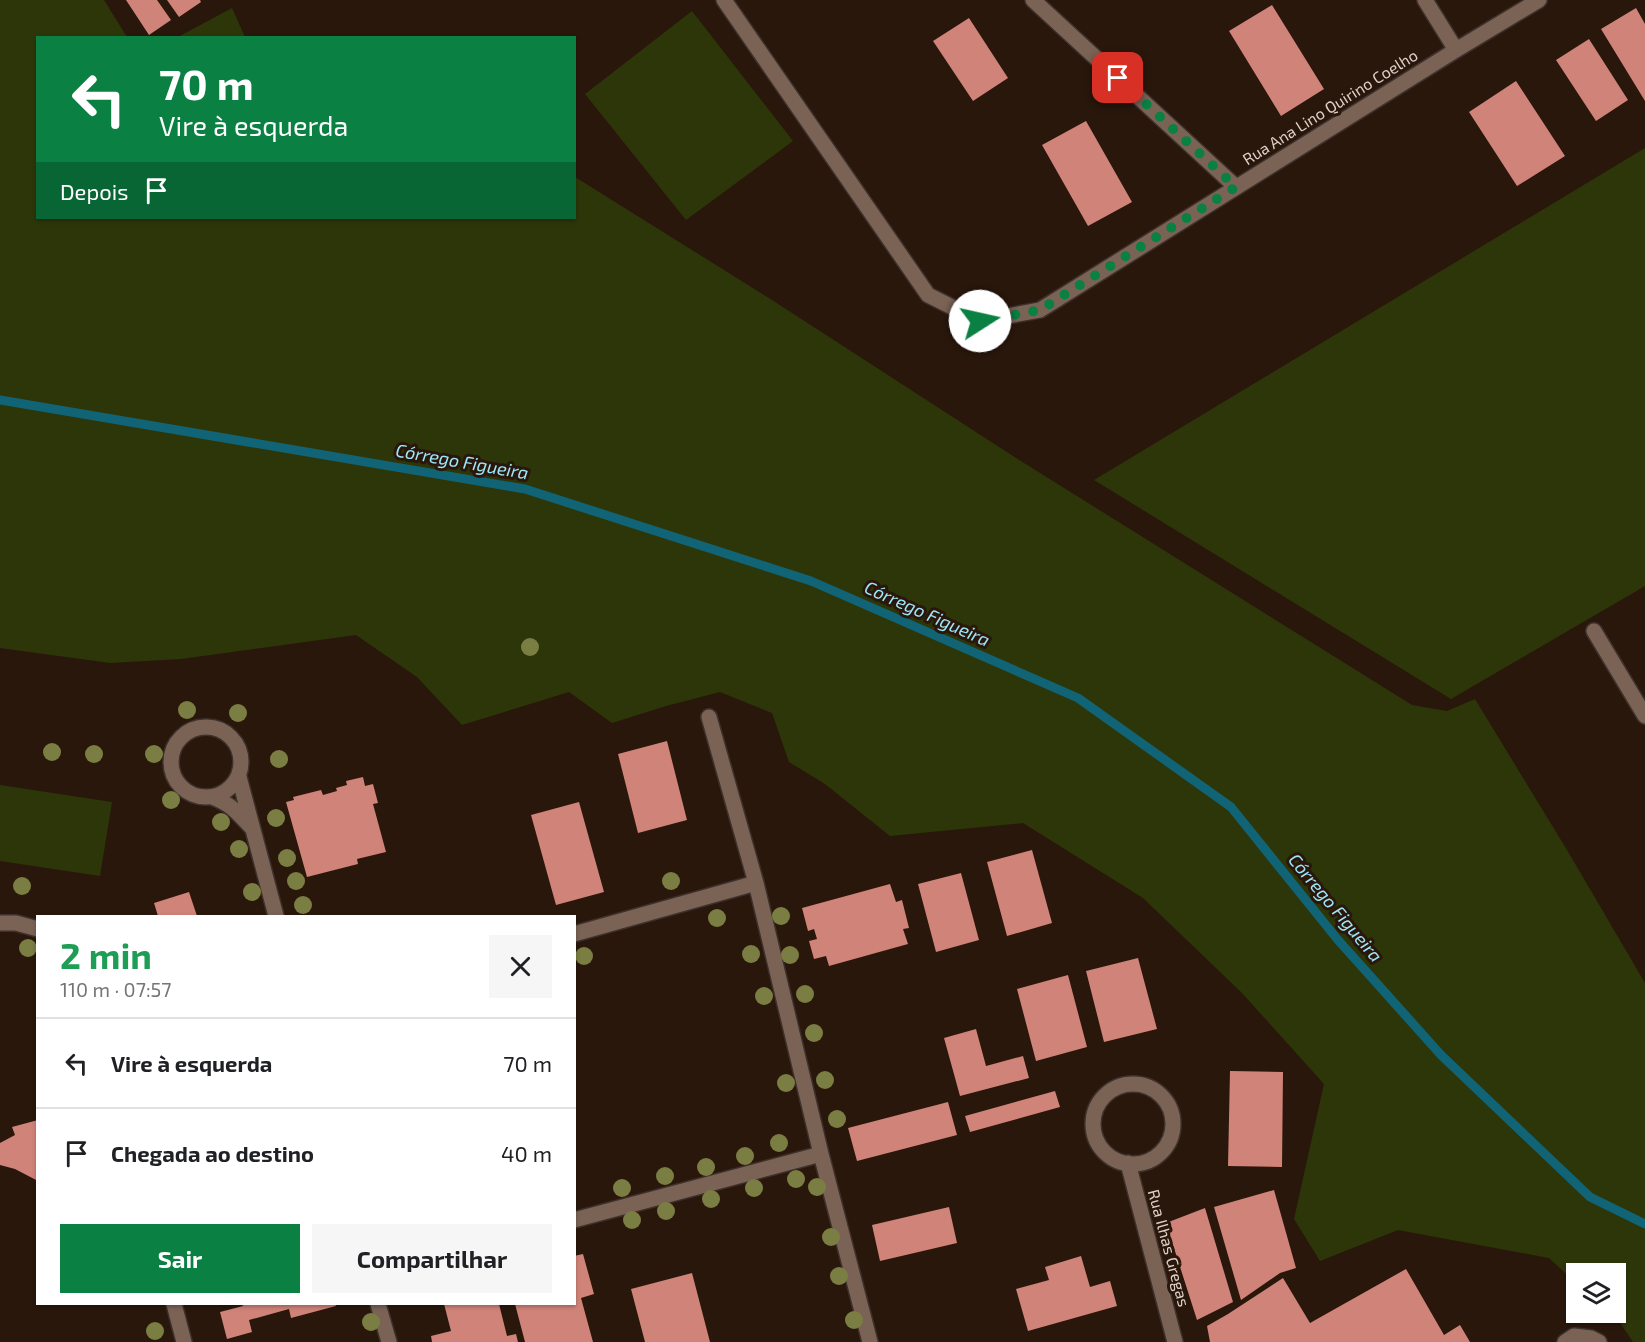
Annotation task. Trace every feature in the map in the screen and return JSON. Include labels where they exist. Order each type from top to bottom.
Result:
[{"type":"street","name":"Rua Ana Lino Quirino Coelho","points":[[724,0],[928,295],[980,321],[1040,310],[1539,0]]},
{"type":"street","points":[[1033,0],[1236,187]]},
{"type":"street","points":[[1425,0],[1456,50]]},
{"type":"street","points":[[1594,631],[1645,716]]},
{"type":"street","points":[[709,717],[756,883],[821,1154],[870,1342]]},
{"type":"street","points":[[210,727],[220,730],[237,744],[242,766],[238,777],[224,793],[212,797],[200,797],[188,792],[173,774],[171,762],[173,750],[188,732],[210,727]]},
{"type":"street","points":[[238,777],[276,915]]},
{"type":"street","points":[[212,797],[226,802],[253,830]]},
{"type":"street","points":[[576,933],[756,883]]},
{"type":"street","points":[[0,923],[16,923],[36,928]]},
{"type":"street","points":[[1128,1084],[1140,1084],[1152,1088],[1162,1096],[1169,1106],[1173,1130],[1162,1152],[1140,1163],[1128,1163],[1116,1160],[1105,1152],[1093,1131],[1093,1118],[1097,1105],[1105,1095],[1115,1088],[1128,1084]]},
{"type":"street","points":[[576,1219],[821,1154]]},
{"type":"street","name":"Rua Ilhas Gregas","points":[[1128,1163],[1175,1342]]},
{"type":"street","points":[[174,1305],[184,1342]]},
{"type":"street","points":[[378,1305],[389,1342]]},
{"type":"street","points":[[1565,1342],[1574,1336],[1591,1338],[1599,1342]]},
{"type":"green space","points":[[0,0],[104,0],[126,36],[36,36],[36,219],[576,219],[576,178],[772,300],[1016,458],[1412,705],[1447,711],[1475,699],[1645,983],[1645,1342],[1633,1342],[1620,1323],[1626,1323],[1626,1263],[1566,1263],[1566,1274],[1549,1258],[1398,1230],[1320,1261],[1294,1219],[1324,1084],[1242,993],[1143,898],[1023,823],[890,836],[825,784],[789,762],[772,713],[720,692],[612,723],[569,692],[462,725],[417,677],[356,635],[181,659],[110,663],[0,648]]},
{"type":"green space","points":[[232,8],[245,36],[180,36]]},
{"type":"green space","points":[[692,11],[793,141],[686,220],[585,94]]},
{"type":"green space","points":[[1645,148],[1645,586],[1451,699],[1094,480]]},
{"type":"green space","points":[[0,785],[112,802],[100,876],[0,861]]},
{"type":"building","points":[[126,0],[157,0],[171,20],[149,35]]},
{"type":"building","points":[[167,0],[200,0],[201,2],[179,17]]},
{"type":"building","points":[[1272,5],[1324,89],[1281,116],[1229,31]]},
{"type":"building","points":[[1636,8],[1645,24],[1645,101],[1601,29]]},
{"type":"building","points":[[969,18],[1008,78],[973,101],[933,41]]},
{"type":"building","points":[[1589,39],[1628,100],[1596,121],[1556,60]]},
{"type":"building","points":[[1516,81],[1565,156],[1517,186],[1469,112]]},
{"type":"building","points":[[1086,121],[1132,202],[1088,226],[1042,145]]},
{"type":"building","points":[[667,741],[687,820],[638,833],[618,754]]},
{"type":"building","points":[[363,777],[365,786],[373,784],[378,803],[373,804],[386,852],[357,859],[358,864],[307,877],[286,802],[294,800],[293,797],[321,790],[323,795],[337,791],[336,788],[347,785],[346,781]]},
{"type":"building","points":[[579,802],[604,892],[556,905],[531,815]]},
{"type":"building","points":[[1032,850],[1052,923],[1007,936],[987,862]]},
{"type":"building","points":[[961,873],[979,940],[936,952],[918,884]]},
{"type":"building","points":[[890,884],[896,902],[902,900],[909,928],[903,929],[908,944],[829,966],[826,956],[814,959],[809,941],[817,939],[814,929],[808,931],[802,908]]},
{"type":"building","points":[[189,892],[197,915],[158,915],[154,903]]},
{"type":"building","points":[[1138,958],[1157,1029],[1104,1042],[1086,971]]},
{"type":"building","points":[[1068,975],[1087,1047],[1036,1061],[1017,989]]},
{"type":"building","points":[[976,1029],[986,1066],[1023,1056],[1029,1078],[960,1096],[944,1038]]},
{"type":"building","points":[[1230,1071],[1283,1072],[1282,1167],[1228,1166]]},
{"type":"building","points":[[1055,1091],[1060,1107],[970,1132],[965,1116]]},
{"type":"building","points":[[948,1102],[957,1135],[857,1161],[848,1128]]},
{"type":"building","points":[[36,1121],[36,1180],[15,1169],[0,1165],[0,1143],[15,1135],[12,1127]]},
{"type":"building","points":[[1274,1190],[1296,1268],[1280,1273],[1241,1300],[1214,1207]]},
{"type":"building","points":[[949,1207],[957,1243],[880,1261],[872,1225]]},
{"type":"building","points":[[1205,1208],[1233,1302],[1197,1320],[1166,1223]]},
{"type":"building","points":[[583,1254],[594,1294],[581,1298],[593,1342],[525,1342],[515,1305],[576,1305],[576,1256]]},
{"type":"building","points":[[1081,1256],[1090,1287],[1110,1281],[1117,1306],[1028,1331],[1016,1289],[1049,1280],[1045,1267]]},
{"type":"building","points":[[1406,1269],[1444,1335],[1460,1325],[1470,1342],[1210,1342],[1207,1326],[1283,1278],[1310,1323]]},
{"type":"building","points":[[692,1273],[710,1342],[645,1342],[631,1289]]},
{"type":"building","points":[[444,1305],[499,1305],[507,1336],[516,1334],[518,1342],[432,1342],[431,1336],[451,1331]]},
{"type":"building","points":[[243,1306],[336,1306],[291,1318],[289,1309],[249,1320],[252,1332],[227,1339],[220,1312]]},
{"type":"waterway","name":"Córrego Figueira","points":[[0,400],[525,489],[811,581],[1078,698],[1231,807],[1338,940],[1441,1055],[1590,1197],[1645,1224]]},
{"type":"route","points":[[980,321],[1040,310],[1236,187],[1118,78]]}]
